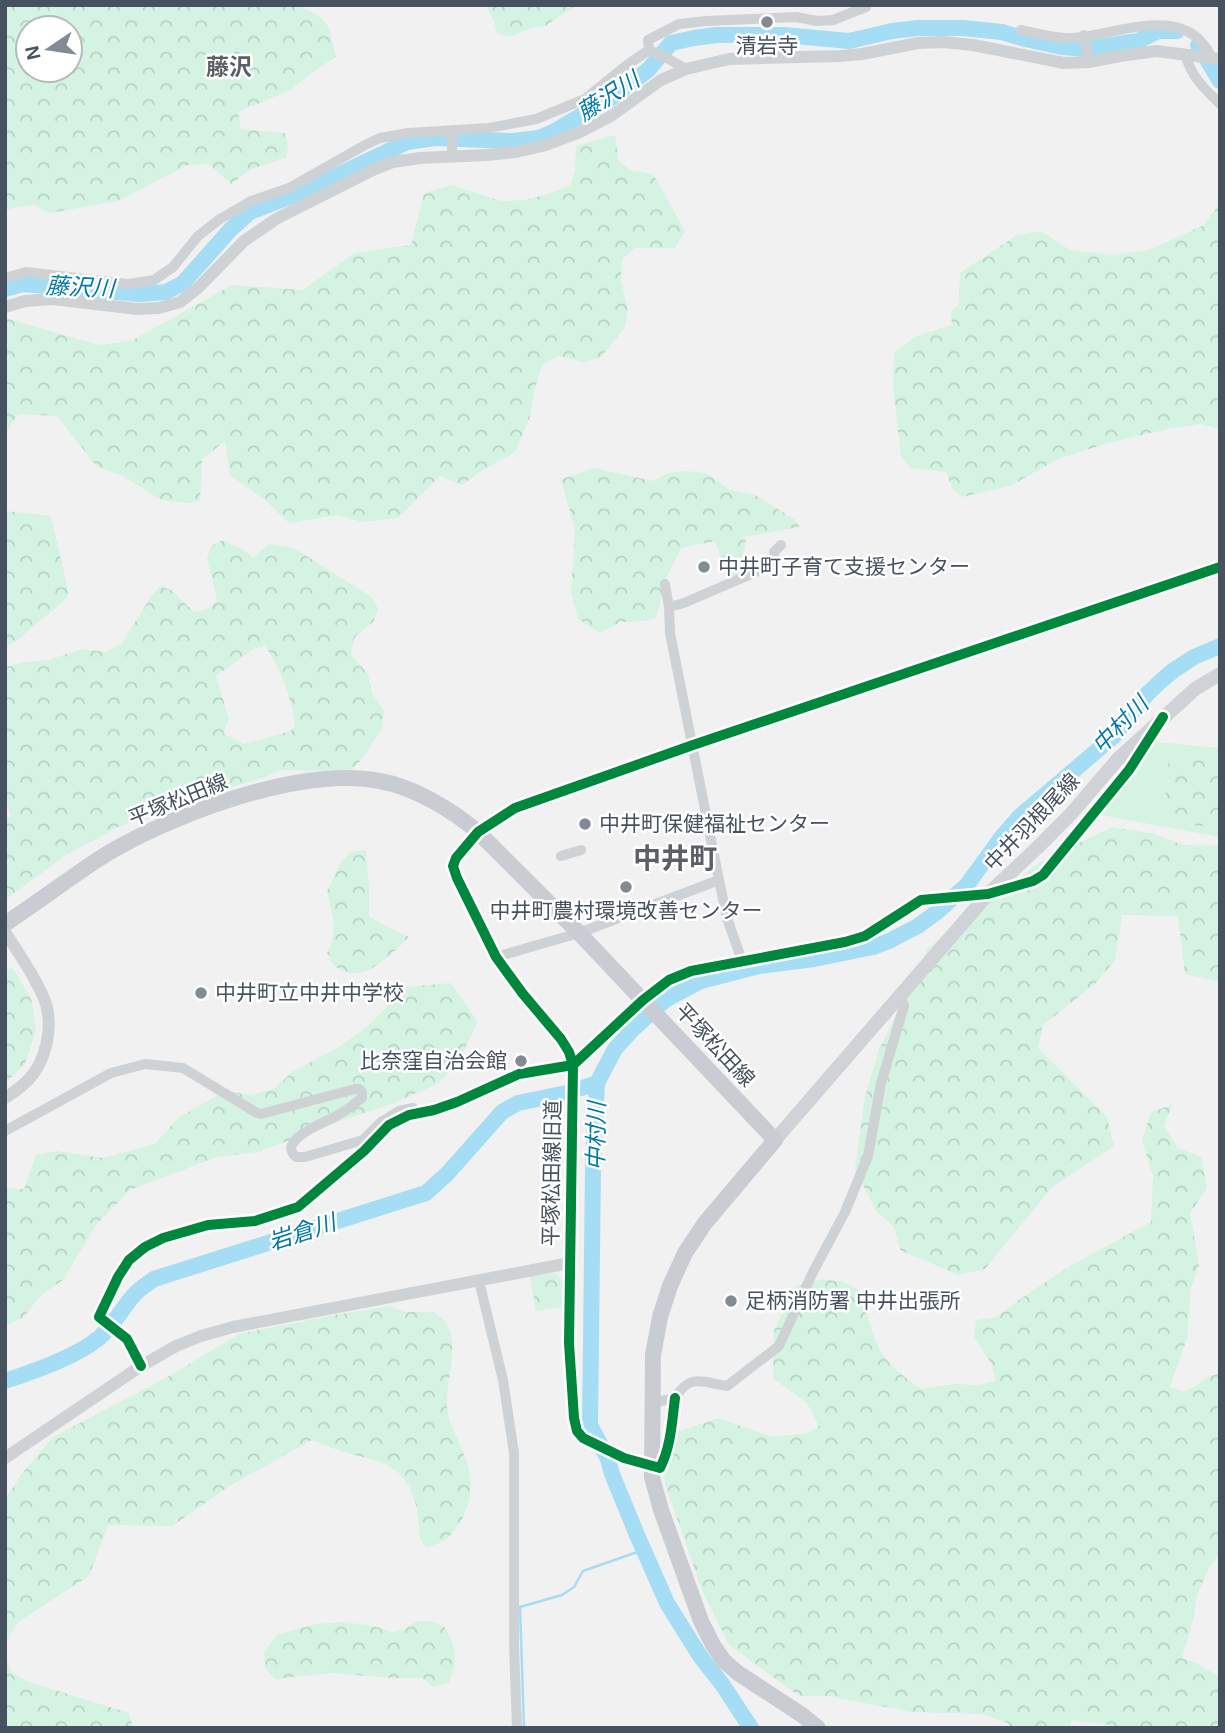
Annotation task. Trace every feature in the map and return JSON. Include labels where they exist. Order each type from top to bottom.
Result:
[{"type":"main road","name":"中井羽根尾線","points":[[775,1140],[900,995],[981,894],[1036,849],[1070,815],[1118,759],[1195,689],[1220,674]]},
{"type":"main road","name":"平塚松田線","points":[[5,924],[98,860],[134,839],[217,804],[299,783],[353,778],[388,783],[439,805],[461,817],[478,832],[579,933],[775,1140]]},
{"type":"main road","points":[[775,1140],[705,1223],[685,1253],[670,1286],[660,1317],[653,1355],[652,1477],[661,1510],[701,1620],[713,1645],[724,1661],[738,1674],[818,1728]]},
{"type":"street","points":[[651,51],[648,40],[679,24],[796,17],[817,21],[833,20],[866,7]]},
{"type":"street","points":[[1021,30],[1063,37],[1085,37],[1159,22],[1175,24],[1189,30],[1216,58]]},
{"type":"street","points":[[1085,37],[1089,59]]},
{"type":"street","points":[[5,307],[24,301],[53,299],[137,309],[159,308],[180,302],[198,288],[244,241],[276,219],[361,176],[393,162],[516,152],[546,145],[611,116],[661,80],[685,69],[729,59],[840,56],[910,44],[943,42],[973,45],[1064,63],[1156,51],[1216,58]]},
{"type":"street","points":[[651,51],[685,69]]},
{"type":"street","points":[[5,278],[26,272],[128,284],[154,280],[173,267],[198,236],[220,219],[251,201],[289,188],[380,138],[408,133],[489,128],[536,119],[585,99],[627,65],[651,51]]},
{"type":"street","points":[[1182,55],[1200,85],[1220,104]]},
{"type":"street","points":[[452,130],[453,156]]},
{"type":"street","points":[[669,607],[772,565],[775,561],[774,552],[781,545]]},
{"type":"street","points":[[478,832],[515,808],[1220,567]]},
{"type":"street","points":[[664,584],[669,607],[670,633],[719,880],[727,918],[742,961]]},
{"type":"street","points":[[141,1366],[127,1339],[100,1317],[118,1277],[129,1260],[145,1247],[163,1238],[208,1225],[255,1222],[298,1207],[364,1151],[389,1125],[409,1115],[457,1102],[519,1073],[573,1065],[669,980],[691,971],[855,939],[921,900],[981,894],[1032,881],[1043,875],[1129,770],[1163,718]]},
{"type":"street","points":[[1100,779],[1112,778],[1122,769],[1129,770]]},
{"type":"street","name":"平塚松田線旧道","points":[[478,832],[456,858],[453,866],[457,878],[496,957],[561,1039],[573,1065],[569,1343],[574,1418],[579,1434],[589,1441],[619,1455],[652,1465]]},
{"type":"street","points":[[561,856],[580,850]]},
{"type":"street","points":[[496,957],[579,933],[719,880]]},
{"type":"street","points":[[5,932],[44,996],[48,1020],[48,1040],[42,1059],[21,1087],[5,1098]]},
{"type":"street","points":[[652,1465],[660,1468],[665,1459],[675,1398],[682,1386],[695,1381],[727,1386],[779,1346],[858,1185],[868,1156],[881,1083],[904,1006],[900,995]]},
{"type":"street","points":[[5,1131],[111,1073],[145,1064],[183,1068],[261,1114],[359,1089],[362,1098],[296,1140],[291,1152],[296,1157],[305,1157],[363,1140],[381,1122],[399,1111],[417,1108],[419,1114]]},
{"type":"street","points":[[5,1458],[141,1366],[176,1346],[201,1336],[233,1327],[570,1263]]},
{"type":"street","points":[[479,1281],[503,1380],[514,1453],[517,1728]]},
{"type":"street","points":[[652,1403],[675,1398]]},
{"type":"green space","points":[[5,5],[297,5],[326,24],[336,57],[290,90],[238,112],[241,129],[285,133],[288,147],[286,158],[251,169],[231,184],[209,164],[188,165],[118,201],[50,213],[34,205],[5,211]]},
{"type":"green space","points":[[485,5],[577,5],[545,26],[509,37],[497,33]]},
{"type":"green space","points":[[615,135],[619,161],[630,170],[653,174],[685,231],[675,248],[635,248],[622,259],[621,280],[628,310],[625,327],[601,357],[584,362],[558,356],[542,365],[530,417],[515,452],[462,485],[440,476],[398,518],[362,522],[338,515],[289,523],[266,501],[230,475],[225,441],[202,459],[200,501],[188,503],[161,500],[121,475],[97,467],[57,416],[18,414],[5,434],[5,318],[99,345],[131,341],[232,285],[303,290],[354,253],[411,245],[424,193],[452,185],[501,201],[525,200],[548,194],[570,185],[575,170],[576,146]]},
{"type":"green space","points":[[1220,203],[1220,429],[1201,424],[1108,443],[1058,459],[1010,486],[962,497],[953,490],[946,472],[911,468],[901,456],[893,387],[894,352],[917,336],[952,325],[951,311],[959,305],[960,273],[1017,235],[1041,231],[1070,250],[1113,255],[1149,250],[1204,225]]},
{"type":"green space","points":[[594,468],[653,481],[668,473],[706,473],[730,490],[755,495],[794,519],[800,527],[743,537],[746,540],[743,569],[741,574],[728,581],[715,541],[681,548],[667,576],[656,618],[621,622],[600,633],[578,619],[571,593],[575,530],[561,479]]},
{"type":"green space","points":[[5,511],[51,516],[69,594],[5,648]]},
{"type":"green space","points":[[223,540],[253,557],[269,544],[294,548],[373,598],[378,609],[374,621],[354,638],[351,655],[368,674],[372,693],[384,711],[382,728],[362,759],[351,770],[280,770],[263,778],[197,797],[118,827],[66,855],[5,900],[5,818],[11,816],[5,799],[5,667],[48,660],[82,649],[107,652],[122,643],[160,586],[171,590],[194,612],[208,609],[217,600],[207,559],[211,546]],"holes":[[[265,646],[284,683],[295,724],[291,731],[244,744],[223,733],[229,719],[216,676],[255,648]]]},
{"type":"green space","points":[[1156,742],[1220,748],[1220,837],[1101,815]]},
{"type":"green space","points":[[1179,750],[1220,754],[1220,828],[1175,823],[1164,811],[1169,757]]},
{"type":"green space","points":[[1112,827],[1155,834],[1183,845],[1220,846],[1220,982],[1185,974],[1178,916],[1122,915],[1115,960],[1096,983],[1043,1025],[1038,1048],[1107,1117],[1114,1146],[1052,1187],[985,1269],[958,1275],[900,1250],[894,1227],[876,1211],[855,1169],[865,1097],[878,1052],[928,948],[1040,862]]},
{"type":"green space","points":[[366,850],[369,916],[409,937],[382,962],[361,972],[350,973],[340,970],[330,961],[327,953],[332,942],[334,922],[327,891],[340,864],[350,852]]},
{"type":"green space","points":[[13,968],[31,999],[36,1030],[25,1064],[5,1083],[5,970]]},
{"type":"green space","points":[[451,983],[478,1022],[456,1066],[439,1083],[392,1104],[258,1152],[217,1157],[130,1190],[96,1225],[63,1280],[41,1295],[23,1318],[5,1326],[5,1188],[24,1189],[36,1155],[57,1151],[103,1158],[155,1144],[179,1117],[225,1091],[251,1095],[274,1089],[292,1072],[339,1047],[369,1025],[406,987]]},
{"type":"green space","points":[[1172,1105],[1164,1126],[1178,1148],[1201,1157],[1207,1188],[1190,1213],[1199,1266],[1191,1288],[1187,1338],[1170,1387],[1183,1391],[1220,1373],[1220,1552],[1209,1568],[1197,1595],[1182,1658],[1220,1677],[1220,1728],[1110,1728],[1108,1725],[1072,1720],[1069,1728],[1011,1728],[1008,1723],[981,1714],[913,1712],[827,1696],[799,1696],[729,1645],[702,1590],[665,1484],[661,1437],[719,1418],[772,1437],[809,1433],[819,1426],[807,1403],[773,1378],[774,1331],[794,1287],[822,1279],[844,1282],[860,1291],[880,1350],[893,1367],[921,1389],[954,1384],[979,1385],[996,1381],[992,1365],[974,1337],[976,1320],[997,1317],[1068,1267],[1151,1222],[1153,1176],[1142,1141],[1151,1112]]},
{"type":"green space","points":[[557,1274],[563,1282],[562,1307],[536,1311],[530,1277]]},
{"type":"green space","points":[[389,1306],[405,1312],[434,1312],[446,1322],[450,1331],[452,1352],[447,1407],[468,1466],[470,1483],[467,1508],[449,1537],[426,1547],[420,1539],[417,1508],[410,1488],[400,1474],[385,1463],[312,1440],[231,1485],[172,1526],[108,1525],[89,1576],[18,1622],[7,1640],[5,1651],[5,1499],[24,1471],[53,1437],[164,1379],[239,1334]]},
{"type":"green space","points":[[417,1621],[430,1621],[444,1626],[455,1654],[449,1683],[432,1687],[423,1678],[332,1673],[275,1679],[265,1668],[264,1651],[278,1634],[317,1624],[343,1622],[374,1626],[392,1632],[403,1630]]},
{"type":"green space","points":[[5,1655],[11,1671],[26,1681],[129,1713],[133,1728],[5,1728]]},
{"type":"waterway","name":"藤沢川","points":[[5,289],[23,284],[140,294],[166,292],[183,283],[231,229],[250,212],[307,190],[407,142],[435,138],[512,141],[539,138],[611,98],[648,70],[671,43],[716,35],[784,35],[849,41],[918,28],[963,28],[1002,32],[1062,47],[1086,49],[1138,41],[1158,31],[1177,31]]},
{"type":"waterway","name":"藤沢川","points":[[1198,45],[1220,81]]},
{"type":"waterway","name":"中村川","points":[[751,1728],[700,1656],[667,1603],[608,1459],[590,1425],[593,1167],[597,1083],[615,1049],[633,1029],[665,1000],[701,981],[759,966],[814,959],[873,947],[918,926],[967,885],[1019,817],[1113,737],[1147,694],[1162,680],[1194,657],[1220,646]]},
{"type":"waterway","name":"岩倉川","points":[[5,1381],[54,1363],[90,1345],[109,1328],[135,1293],[154,1279],[426,1193],[447,1174],[502,1112],[518,1103],[597,1083]]},
{"type":"waterway","points":[[524,1728],[520,1607],[562,1595],[574,1587],[583,1571],[643,1550]]},
{"type":"cycle path","points":[[675,1398],[669,1443],[660,1468],[624,1458],[583,1438],[577,1431],[569,1343],[573,1065],[561,1039],[496,957],[457,878],[453,866],[456,858],[478,832],[515,808],[1220,567]]},
{"type":"cycle path","points":[[141,1366],[127,1339],[99,1317],[129,1260],[145,1247],[163,1238],[208,1225],[255,1221],[298,1207],[364,1151],[389,1125],[409,1115],[457,1102],[519,1074],[573,1065],[643,1000],[669,980],[691,971],[865,936],[921,900],[988,894],[1033,881],[1043,875],[1129,770],[1163,717]]},
{"type":"place","name":"清岩寺","points":[[767,22]]},
{"type":"place","name":"中井町子育て支援センター","points":[[704,567]]},
{"type":"place","name":"中井町保健福祉センター","points":[[585,824]]},
{"type":"place","name":"中井町農村環境改善センター","points":[[626,887]]},
{"type":"place","name":"中井町立中井中学校","points":[[201,993]]},
{"type":"place","name":"比奈窪自治会館","points":[[521,1061]]},
{"type":"place","name":"足柄消防署 中井出張所","points":[[731,1301]]},
{"type":"district","name":"藤沢","points":[[229,67]]},
{"type":"district","name":"中井町","points":[[675,858]]}]
